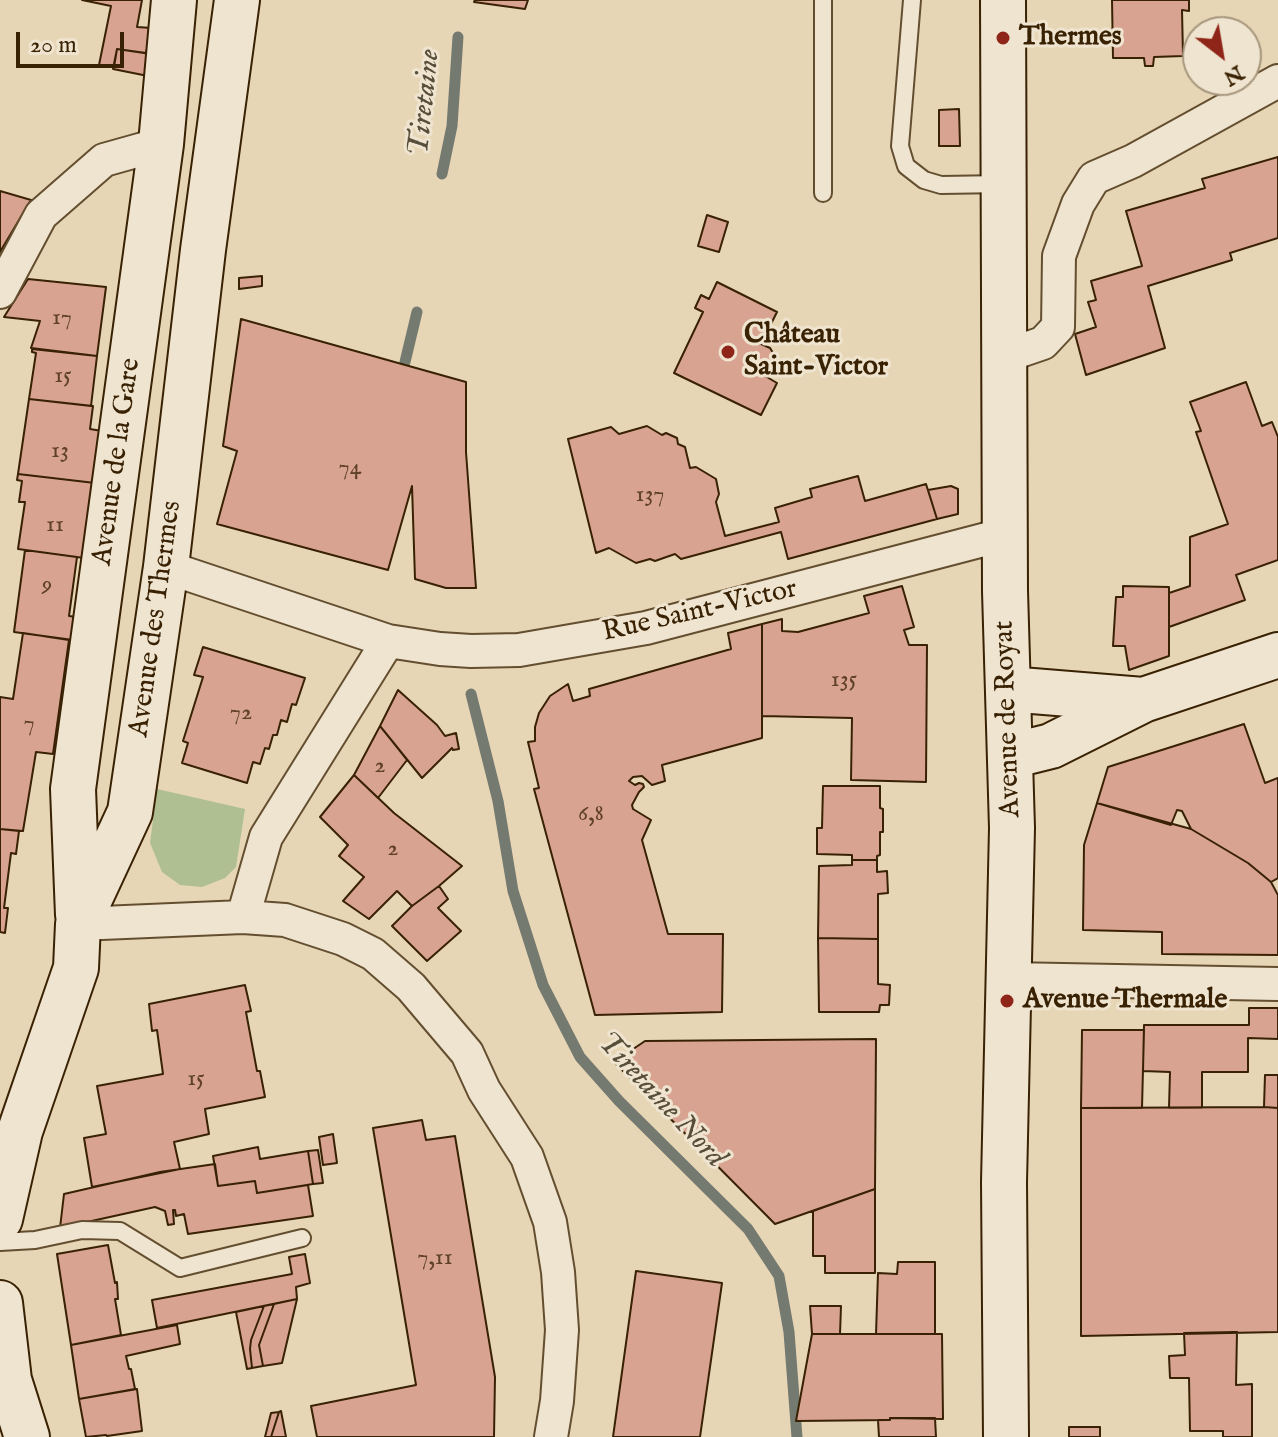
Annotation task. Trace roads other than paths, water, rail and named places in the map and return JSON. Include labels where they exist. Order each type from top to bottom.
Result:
[{"type":"street","name":"Avenue de la Gare","points":[[78,924],[73,789],[161,144],[174,0]]},
{"type":"street","name":"Avenue des Thermes","points":[[0,1219],[10,1130],[76,968],[78,924],[130,812],[166,567],[203,250],[237,0]]},
{"type":"street","name":"Avenue de Royat","points":[[1003,0],[1005,591],[1012,828],[1004,1182],[1006,1437]]},
{"type":"street","points":[[1005,356],[1043,343],[1058,327],[1059,256],[1078,204],[1094,178],[1133,161],[1278,81]]},
{"type":"street","points":[[0,292],[41,215],[104,160],[161,144]]},
{"type":"street","name":"Rue Saint-Victor","points":[[166,567],[388,641],[440,649],[519,650],[646,628],[1006,534]]},
{"type":"street","points":[[243,917],[266,837],[388,641]]},
{"type":"street","points":[[1011,756],[1051,746],[1143,700],[1278,655]]},
{"type":"street","points":[[1008,689],[1143,700]]},
{"type":"street","points":[[78,924],[243,917],[285,920],[343,939],[373,954],[411,987],[467,1053],[484,1090],[527,1157],[550,1222],[558,1272],[562,1330],[551,1437]]},
{"type":"street","points":[[1009,979],[1278,984]]},
{"type":"street","points":[[0,1303],[5,1378],[27,1437]]},
{"type":"lane","points":[[823,0],[823,193]]},
{"type":"lane","points":[[912,0],[900,146],[906,166],[924,180],[941,185],[1003,184]]},
{"type":"lane","points":[[0,1242],[35,1240],[82,1230],[120,1231],[180,1268],[302,1238]]},
{"type":"waterway","name":"Tiretaine","points":[[442,174],[452,126],[458,37]]},
{"type":"waterway","name":"Tiretaine","points":[[405,362],[417,312]]},
{"type":"waterway","name":"Tiretaine Nord","points":[[471,694],[498,801],[513,891],[543,985],[580,1057],[619,1101],[748,1229],[779,1276],[789,1332],[797,1437]]},
{"type":"place","name":"Thermes","points":[[1003,38]]},
{"type":"place","name":"Château Saint-Victor","points":[[728,352]]},
{"type":"place","name":"Avenue Thermale","points":[[1007,1001]]}]
